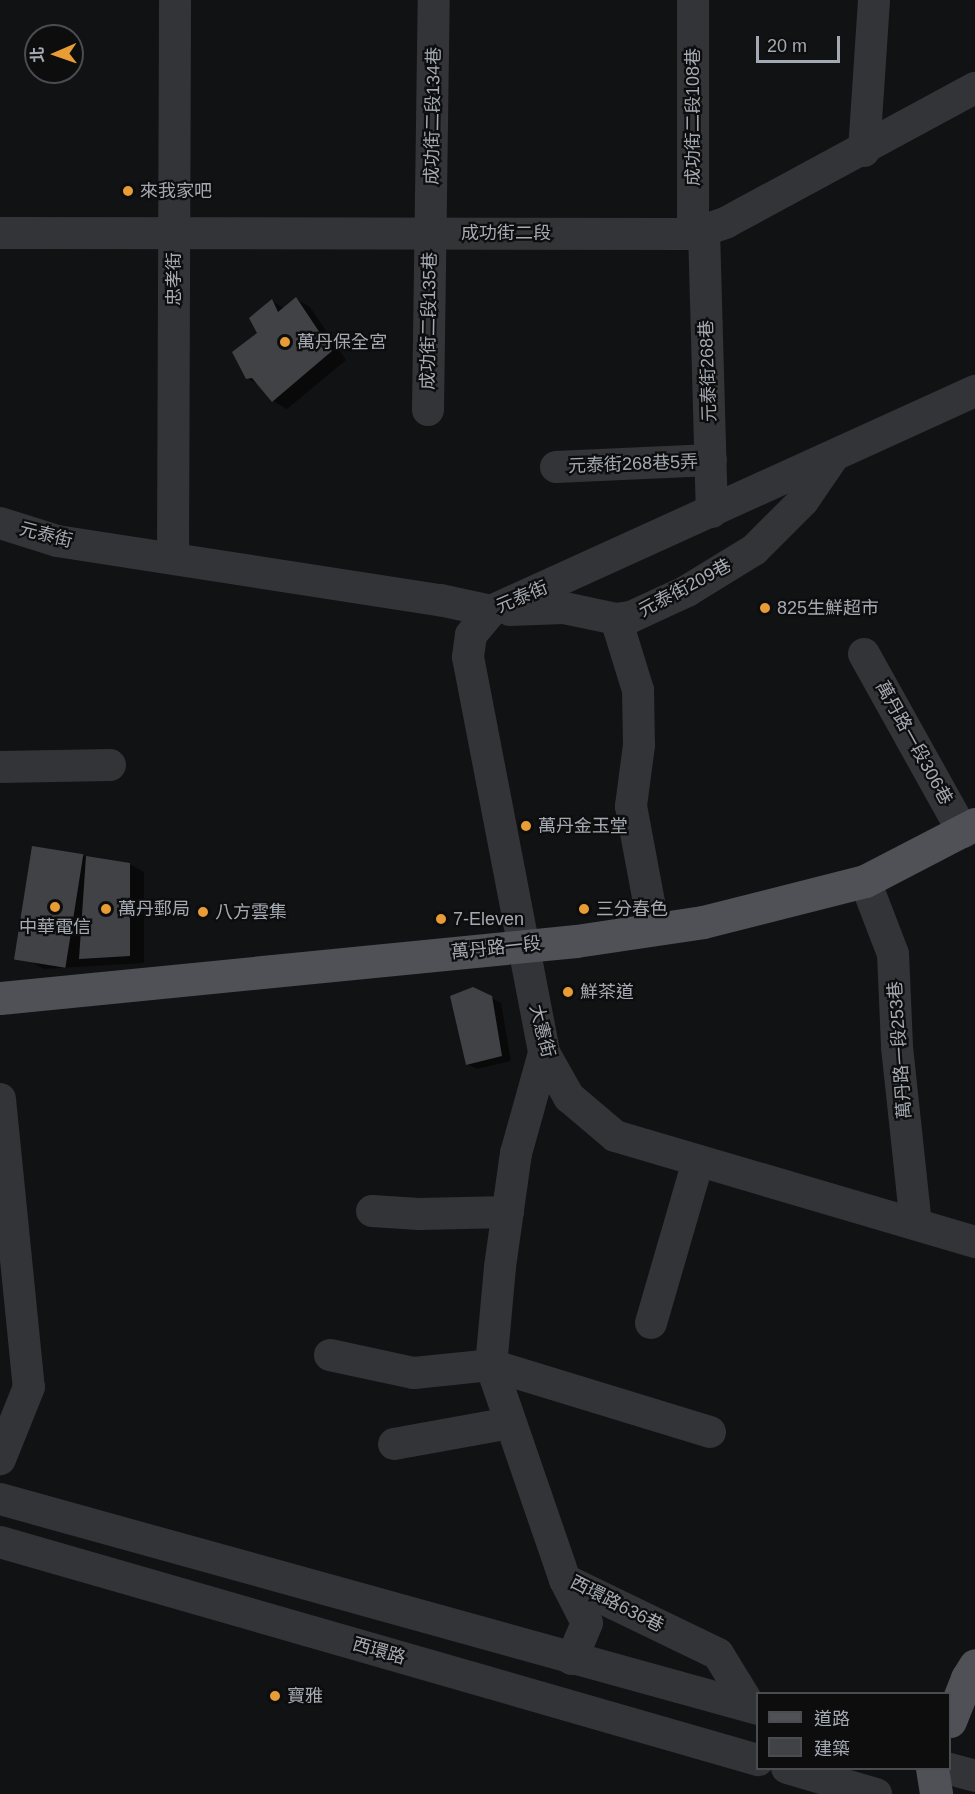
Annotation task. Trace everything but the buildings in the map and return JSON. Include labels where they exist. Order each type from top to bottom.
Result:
[{"type":"main road","name":"萬丹路一段","points":[[0,998],[524,945],[703,922],[864,881],[969,828]]},
{"type":"main road","points":[[951,1718],[967,1678],[975,1665]]},
{"type":"main road","points":[[933,1770],[936,1794]]},
{"type":"street","name":"忠孝街","points":[[173,557],[175,0]]},
{"type":"street","name":"成功街二段134巷","points":[[431,233],[434,0]]},
{"type":"street","name":"成功街二段108巷","points":[[693,0],[698,232]]},
{"type":"street","points":[[864,151],[874,0]]},
{"type":"street","name":"成功街二段","points":[[0,233],[698,232],[727,222],[864,151],[975,88]]},
{"type":"street","name":"元泰街268巷","points":[[698,232],[712,512]]},
{"type":"street","name":"成功街二段135巷","points":[[428,410],[431,233]]},
{"type":"street","name":"元泰街","points":[[0,523],[57,541],[173,557],[440,600],[491,611],[975,391]]},
{"type":"street","name":"元泰街209巷","points":[[491,611],[564,608],[616,620],[631,617],[687,591],[754,550],[802,501],[834,456]]},
{"type":"street","name":"元泰街268巷5弄","points":[[556,467],[711,460]]},
{"type":"street","name":"大憲街","points":[[491,611],[471,635],[468,657],[544,1053],[569,1097],[615,1136],[975,1242]]},
{"type":"street","points":[[616,620],[638,690],[639,745],[631,806],[654,929]]},
{"type":"street","name":"萬丹路一段306巷","points":[[864,654],[969,828]]},
{"type":"street","points":[[0,767],[110,765]]},
{"type":"street","name":"萬丹路一段253巷","points":[[864,881],[894,954],[897,1047],[916,1224]]},
{"type":"street","name":"西環路636巷","points":[[544,1053],[516,1153],[491,1365],[565,1580],[718,1654],[754,1708]]},
{"type":"street","points":[[0,1099],[29,1388],[0,1459]]},
{"type":"street","points":[[651,1323],[698,1161]]},
{"type":"street","points":[[372,1211],[419,1214],[508,1212]]},
{"type":"street","points":[[330,1355],[414,1373],[491,1365],[710,1432]]},
{"type":"street","points":[[394,1444],[510,1423]]},
{"type":"street","points":[[0,1499],[754,1708]]},
{"type":"street","name":"西環路","points":[[0,1542],[756,1759]]},
{"type":"street","points":[[565,1580],[586,1623],[572,1659]]},
{"type":"street","points":[[951,1769],[975,1776]]},
{"type":"street","points":[[794,1770],[876,1794]]},
{"type":"place","name":"來我家吧","points":[[128,191]]},
{"type":"place","name":"萬丹保全宮","points":[[285,342]]},
{"type":"place","name":"825生鮮超市","points":[[765,608]]},
{"type":"place","name":"萬丹金玉堂","points":[[526,826]]},
{"type":"place","name":"中華電信","points":[[55,907]]},
{"type":"place","name":"萬丹郵局","points":[[106,909]]},
{"type":"place","name":"三分春色","points":[[584,909]]},
{"type":"place","name":"八方雲集","points":[[203,912]]},
{"type":"place","name":"7-Eleven","points":[[441,919]]},
{"type":"place","name":"鮮茶道","points":[[568,992]]},
{"type":"place","name":"寶雅","points":[[275,1696]]}]
